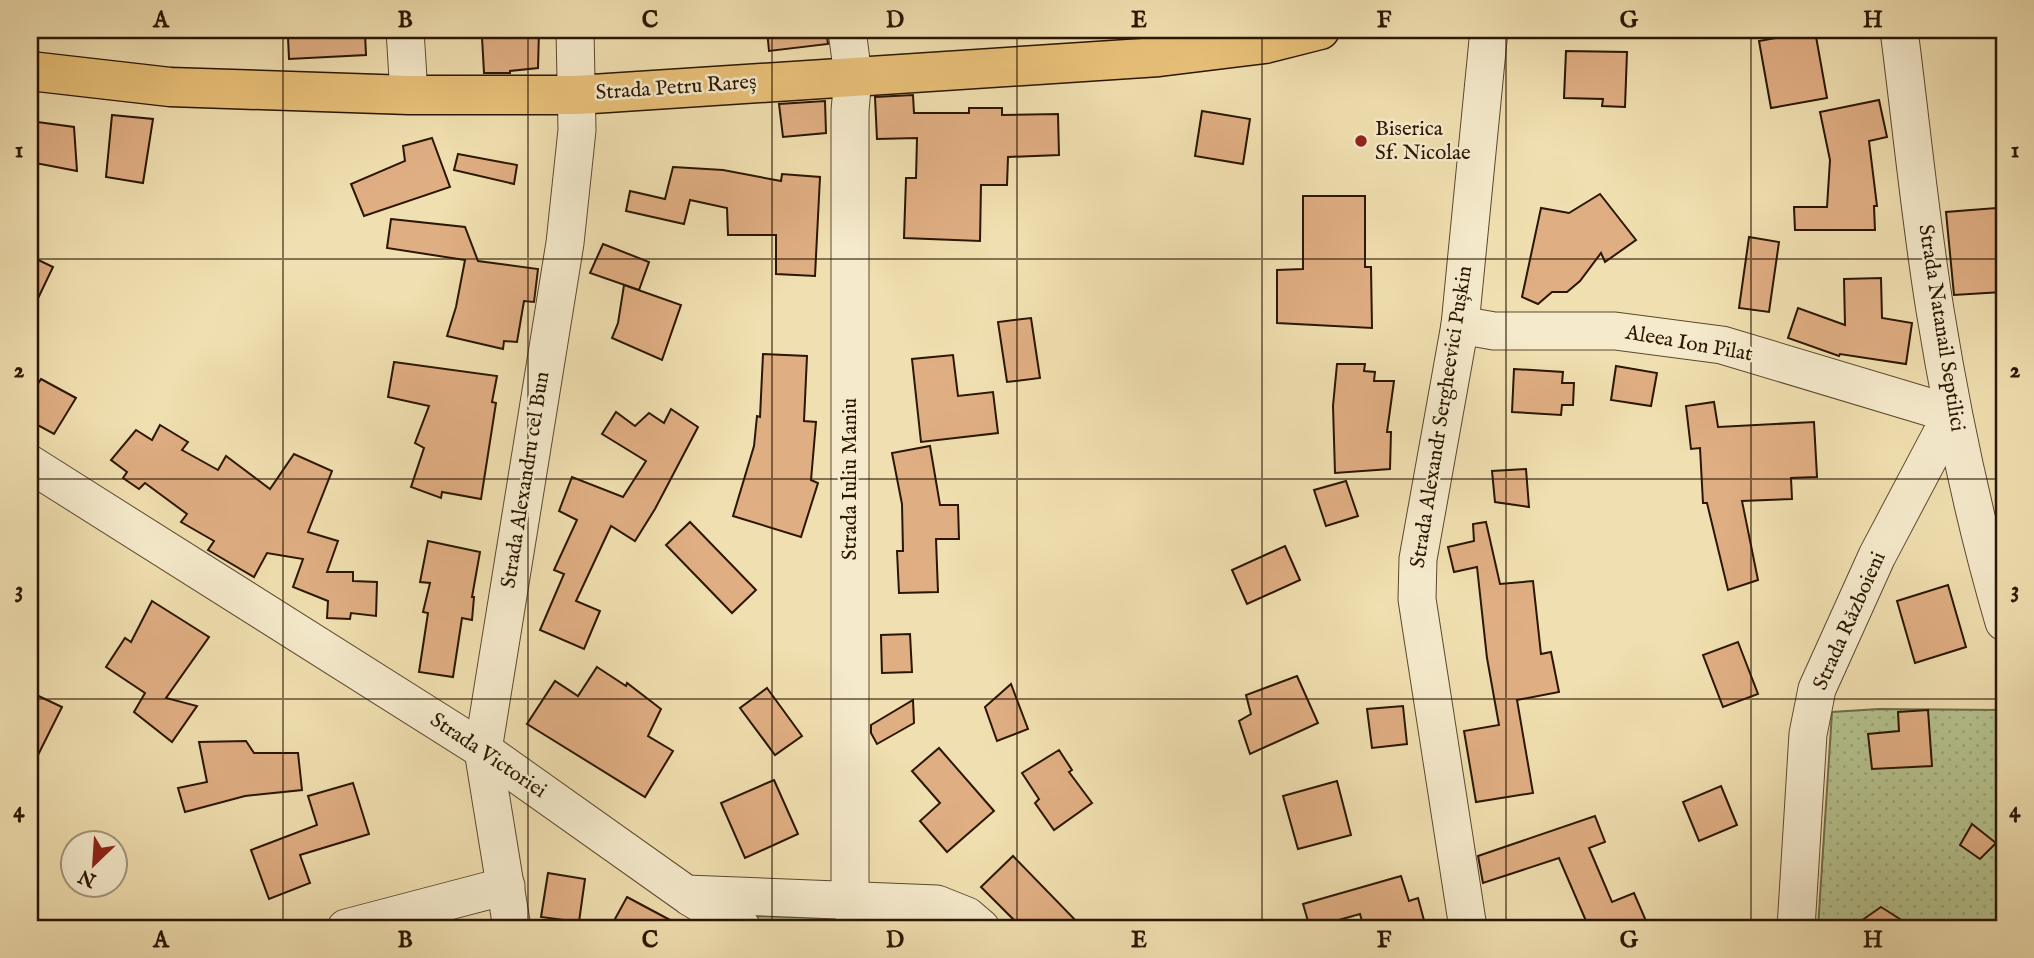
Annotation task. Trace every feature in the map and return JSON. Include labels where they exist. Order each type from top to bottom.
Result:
[{"type":"main road","name":"Strada Petru Rareș","points":[[30,71],[170,87],[409,95],[577,95],[1212,52],[1265,44],[1320,30]]},
{"type":"street","points":[[405,30],[409,95]]},
{"type":"street","name":"Strada Alexandru cel Bun","points":[[512,928],[483,750],[565,243],[577,130],[575,30]]},
{"type":"street","name":"Strada Iuliu Maniu","points":[[847,30],[853,76],[850,111],[853,914]]},
{"type":"street","name":"Strada Alexandr Sergheevici Pușkin","points":[[1468,928],[1418,599],[1418,559],[1460,325],[1489,30]]},
{"type":"street","name":"Strada Natanail Septilici","points":[[1899,30],[1934,307],[1952,414],[1987,565],[2004,622]]},
{"type":"street","name":"Aleea Ion Pilat","points":[[1460,325],[1494,331],[1615,331],[1722,345],[1952,414]]},
{"type":"street","name":"Strada Războieni","points":[[1796,928],[1808,734],[1817,690],[1877,556],[1952,414]]},
{"type":"street","name":"Strada Victoriei","points":[[30,464],[483,750],[686,894],[743,928]]},
{"type":"street","points":[[346,928],[506,886]]},
{"type":"street","points":[[686,894],[853,914],[937,904],[967,916],[981,928]]},
{"type":"green space","points":[[1879,709],[2004,710],[2004,928],[1818,928],[1832,712]]},
{"type":"green space","points":[[749,916],[840,918],[843,928],[770,928]]},
{"type":"building","points":[[497,30],[539,30],[538,68],[510,73],[484,73],[482,37],[498,36]]},
{"type":"building","points":[[767,30],[826,30],[828,44],[769,51]]},
{"type":"building","points":[[1815,31],[1827,98],[1771,108],[1759,41]]},
{"type":"building","points":[[365,33],[366,55],[289,59],[288,37]]},
{"type":"building","points":[[1566,51],[1627,52],[1625,107],[1602,106],[1603,99],[1564,98]]},
{"type":"building","points":[[913,95],[914,113],[969,113],[969,108],[1002,108],[1002,115],[1058,114],[1059,155],[1008,157],[1007,185],[981,185],[980,241],[904,238],[906,178],[916,178],[917,138],[877,139],[875,97]]},
{"type":"building","points":[[1879,100],[1887,137],[1869,141],[1877,206],[1874,206],[1875,230],[1795,230],[1794,207],[1827,207],[1830,160],[1820,112]]},
{"type":"building","points":[[825,101],[826,133],[783,137],[779,104]]},
{"type":"building","points":[[1202,111],[1250,119],[1243,164],[1195,156]]},
{"type":"building","points":[[112,115],[153,119],[143,183],[106,177]]},
{"type":"building","points":[[30,121],[74,127],[77,171],[30,162]]},
{"type":"building","points":[[432,138],[450,187],[364,216],[351,184],[405,161],[403,146]]},
{"type":"building","points":[[458,154],[517,165],[514,184],[454,170]]},
{"type":"building","points":[[673,167],[723,170],[781,181],[782,174],[820,177],[815,276],[776,274],[776,235],[728,235],[727,208],[690,200],[684,224],[626,211],[630,191],[665,199]]},
{"type":"building","points":[[1600,194],[1636,240],[1605,262],[1601,253],[1580,281],[1567,292],[1552,292],[1538,304],[1522,297],[1541,208],[1569,213]]},
{"type":"building","points":[[1303,196],[1365,196],[1365,267],[1371,267],[1372,328],[1277,323],[1277,270],[1303,269]]},
{"type":"building","points":[[1996,208],[2002,292],[1954,295],[1946,212]]},
{"type":"building","points":[[391,219],[465,227],[478,261],[538,269],[534,302],[524,301],[517,342],[504,341],[503,349],[447,336],[465,260],[387,248]]},
{"type":"building","points":[[1749,237],[1779,242],[1769,312],[1739,308]]},
{"type":"building","points":[[603,244],[649,262],[639,290],[590,273]]},
{"type":"building","points":[[30,256],[53,267],[30,315]]},
{"type":"building","points":[[1881,278],[1882,318],[1912,323],[1906,364],[1840,354],[1839,356],[1788,338],[1798,308],[1845,325],[1844,279]]},
{"type":"building","points":[[624,285],[681,305],[662,360],[612,338],[618,323]]},
{"type":"building","points":[[1031,318],[1040,378],[1007,382],[998,322]]},
{"type":"building","points":[[763,354],[807,356],[804,421],[816,422],[811,480],[818,483],[801,537],[733,516],[754,446],[757,416],[760,417]]},
{"type":"building","points":[[953,355],[958,396],[993,392],[998,433],[921,442],[912,359]]},
{"type":"building","points":[[394,362],[497,376],[492,402],[496,403],[481,499],[442,492],[441,498],[411,487],[424,448],[415,443],[429,406],[388,397]]},
{"type":"building","points":[[1337,364],[1365,364],[1364,371],[1375,372],[1374,381],[1394,381],[1387,432],[1391,432],[1390,469],[1335,473],[1333,406]]},
{"type":"building","points":[[1616,366],[1657,373],[1651,406],[1611,400]]},
{"type":"building","points":[[1514,369],[1563,372],[1562,383],[1574,383],[1573,405],[1562,405],[1561,415],[1512,412]]},
{"type":"building","points":[[41,379],[76,398],[54,434],[30,421],[30,396]]},
{"type":"building","points":[[1714,402],[1718,427],[1814,422],[1817,477],[1791,478],[1792,499],[1742,501],[1758,580],[1728,590],[1707,503],[1703,503],[1700,448],[1691,449],[1686,406]]},
{"type":"building","points":[[671,409],[698,427],[635,541],[611,526],[576,601],[600,611],[584,649],[540,630],[564,574],[554,570],[577,520],[559,511],[572,477],[623,497],[646,461],[602,434],[616,412],[635,426],[649,413],[664,423]]},
{"type":"building","points":[[160,425],[188,442],[182,450],[218,470],[226,456],[270,489],[294,454],[332,471],[308,532],[338,541],[327,572],[353,572],[353,581],[377,582],[376,616],[351,613],[350,619],[327,618],[328,601],[293,587],[303,559],[267,553],[254,577],[208,550],[214,541],[181,522],[187,514],[145,483],[139,489],[123,478],[127,472],[111,460],[136,430],[152,440]]},
{"type":"building","points":[[930,446],[940,505],[958,505],[959,539],[936,539],[938,592],[899,593],[897,551],[903,551],[902,504],[892,453]]},
{"type":"building","points":[[1526,469],[1529,507],[1495,502],[1492,471]]},
{"type":"building","points":[[1346,481],[1358,516],[1326,526],[1314,490]]},
{"type":"building","points":[[690,522],[756,590],[732,613],[666,545]]},
{"type":"building","points":[[1486,522],[1500,584],[1533,581],[1541,654],[1551,652],[1559,692],[1517,700],[1533,793],[1476,802],[1464,731],[1499,725],[1487,658],[1477,567],[1454,572],[1448,547],[1474,541],[1473,524]]},
{"type":"building","points":[[428,541],[480,552],[472,597],[472,620],[462,618],[453,677],[419,672],[428,613],[423,612],[430,583],[420,582]]},
{"type":"building","points":[[1285,546],[1300,580],[1247,604],[1232,570]]},
{"type":"building","points":[[1948,585],[1966,647],[1915,663],[1897,601]]},
{"type":"building","points":[[152,601],[209,637],[166,698],[197,706],[172,742],[134,712],[145,693],[106,667],[125,638],[131,642]]},
{"type":"building","points":[[910,634],[912,672],[882,673],[881,635]]},
{"type":"building","points":[[1738,642],[1758,694],[1723,707],[1703,655]]},
{"type":"building","points":[[597,667],[626,686],[627,683],[661,709],[648,736],[673,751],[645,797],[527,724],[555,681],[578,696]]},
{"type":"building","points":[[1297,676],[1318,723],[1250,754],[1239,721],[1251,714],[1246,695]]},
{"type":"building","points":[[1011,684],[1028,729],[997,741],[985,707]]},
{"type":"building","points":[[767,688],[802,736],[775,755],[740,708]]},
{"type":"building","points":[[30,692],[62,707],[30,771]]},
{"type":"building","points":[[913,700],[914,723],[877,744],[871,733],[871,725]]},
{"type":"building","points":[[1403,706],[1407,744],[1372,748],[1367,709]]},
{"type":"building","points":[[1928,710],[1932,766],[1872,769],[1868,734],[1899,731],[1898,712]]},
{"type":"building","points":[[246,741],[254,753],[298,753],[302,790],[245,796],[185,812],[178,788],[207,782],[199,742]]},
{"type":"building","points":[[939,748],[994,811],[947,852],[920,821],[940,803],[912,771]]},
{"type":"building","points":[[1059,750],[1072,770],[1069,772],[1092,803],[1054,830],[1035,803],[1039,799],[1022,773]]},
{"type":"building","points":[[774,780],[798,834],[745,858],[721,803]]},
{"type":"building","points":[[1337,781],[1351,835],[1298,849],[1283,796]]},
{"type":"building","points":[[353,783],[369,834],[300,855],[310,883],[269,899],[251,850],[317,825],[308,796]]},
{"type":"building","points":[[1721,786],[1737,825],[1699,841],[1683,802]]},
{"type":"building","points":[[1595,816],[1605,842],[1589,848],[1612,902],[1634,893],[1649,928],[1589,928],[1559,858],[1483,883],[1478,856]]},
{"type":"building","points":[[1972,824],[1996,843],[1980,859],[1960,845]]},
{"type":"building","points":[[1013,856],[1083,928],[1022,928],[981,887]]},
{"type":"building","points":[[548,873],[585,879],[579,922],[541,917]]},
{"type":"building","points":[[1401,876],[1409,901],[1418,898],[1425,924],[1412,928],[1364,928],[1360,914],[1310,928],[1303,904]]},
{"type":"building","points":[[627,897],[685,928],[610,928]]},
{"type":"building","points":[[1881,907],[1914,928],[1851,928]]},
{"type":"place","name":"Biserica Sf. Nicolae","points":[[1361,141]]}]
